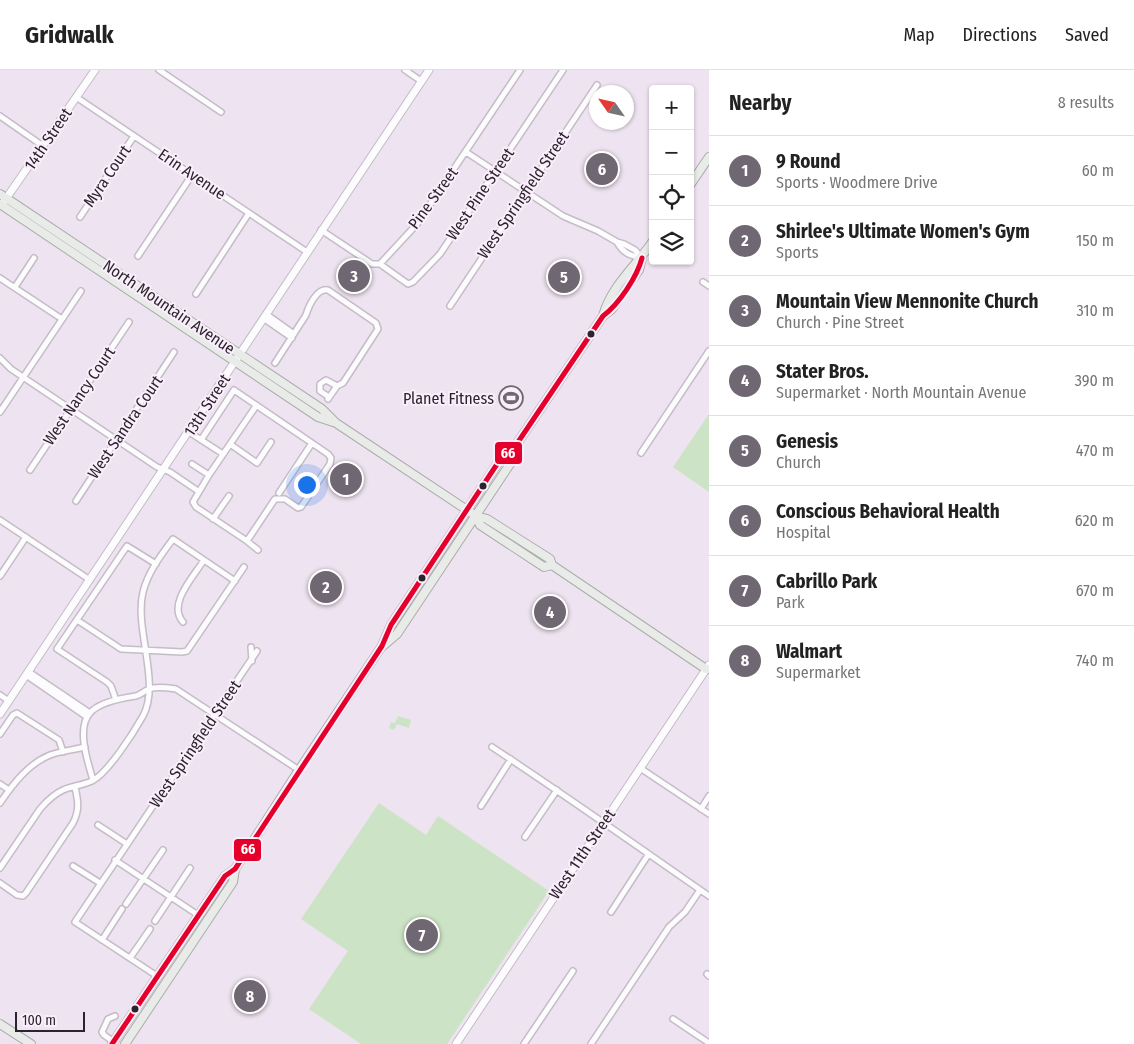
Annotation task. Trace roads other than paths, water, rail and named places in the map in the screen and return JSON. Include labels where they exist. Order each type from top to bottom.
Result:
[{"type":"main road","points":[[694,179],[709,157]]},
{"type":"main road","name":"North Mountain Avenue","points":[[2,202],[238,357],[322,409],[336,423],[476,516],[487,519],[550,559],[552,566],[708,668]]},
{"type":"main road","points":[[113,1043],[223,879],[235,870],[382,646],[391,625],[501,458],[512,451],[603,316],[606,305],[632,266],[642,258],[649,247]]},
{"type":"main road","points":[[382,646],[397,634],[476,516],[510,464],[512,451]]},
{"type":"main road","points":[[708,668],[709,678]]},
{"type":"main road","points":[[124,1044],[233,882],[235,870]]},
{"type":"main road","points":[[214,910],[211,906],[212,902],[222,886],[223,879]]},
{"type":"main road","points":[[165,983],[162,978],[175,957],[177,947]]},
{"type":"main road","points":[[136,1027],[138,1016],[159,981],[157,976]]},
{"type":"main road","points":[[0,1024],[31,1044]]},
{"type":"street","name":"14th Street","points":[[2,202],[95,70]]},
{"type":"street","points":[[159,70],[221,112]]},
{"type":"street","points":[[405,70],[421,81]]},
{"type":"street","name":"13th Street","points":[[0,714],[429,70]]},
{"type":"street","name":"Pine Street","points":[[380,264],[417,224],[520,70]]},
{"type":"street","name":"West Pine Street","points":[[380,264],[408,284],[413,282],[440,254],[563,70]]},
{"type":"street","name":"Erin Avenue","points":[[76,97],[307,252]]},
{"type":"street","name":"West Springfield Street","points":[[450,306],[589,97]]},
{"type":"street","points":[[0,116],[43,146]]},
{"type":"street","name":"Myra Court","points":[[80,217],[134,136]]},
{"type":"street","points":[[466,152],[563,216],[598,231],[617,242],[621,250],[631,256],[642,258]]},
{"type":"street","points":[[138,256],[192,175]]},
{"type":"street","points":[[196,294],[249,213]]},
{"type":"street","points":[[321,230],[372,264],[380,264]]},
{"type":"street","points":[[15,287],[34,258]]},
{"type":"street","points":[[0,278],[62,319]]},
{"type":"street","points":[[703,282],[709,286]]},
{"type":"street","points":[[275,363],[319,292],[328,290],[376,322],[378,329],[343,384],[337,386],[328,398],[320,391],[320,384],[326,380],[337,386]]},
{"type":"street","points":[[0,412],[81,291]]},
{"type":"street","points":[[264,316],[293,336]]},
{"type":"street","name":"West Nancy Court","points":[[30,470],[129,322]]},
{"type":"street","name":"West Sandra Court","points":[[76,501],[174,352]]},
{"type":"street","points":[[642,453],[709,352]]},
{"type":"street","points":[[0,358],[11,369],[116,440],[198,491]]},
{"type":"street","points":[[201,440],[234,390],[332,458],[330,464],[301,507],[298,508],[285,499],[275,499],[247,541]]},
{"type":"street","points":[[256,406],[208,475],[193,502],[196,507],[258,550]]},
{"type":"street","points":[[189,432],[223,454]]},
{"type":"street","points":[[230,444],[257,463],[271,442]]},
{"type":"street","points":[[279,493],[312,443]]},
{"type":"street","points":[[192,464],[208,475]]},
{"type":"street","points":[[214,519],[229,496]]},
{"type":"street","points":[[0,520],[90,580]]},
{"type":"street","points":[[0,576],[26,537]]},
{"type":"street","points":[[0,868],[43,805],[63,790],[93,780],[111,764],[144,714],[149,689],[141,604],[148,578],[173,539],[235,581]]},
{"type":"street","points":[[116,700],[111,686],[107,682],[57,649],[127,546],[156,564]]},
{"type":"street","points":[[183,622],[178,613],[180,598],[204,560]]},
{"type":"street","points":[[77,620],[121,648],[146,651],[187,651],[244,567]]},
{"type":"street","points":[[251,647],[252,661]]},
{"type":"street","name":"West Springfield Street","points":[[102,940],[75,922],[115,860],[258,651]]},
{"type":"street","name":"West 11th Street","points":[[456,1044],[708,668]]},
{"type":"street","points":[[27,674],[88,715]]},
{"type":"street","points":[[93,780],[83,738],[88,715],[94,710],[116,700],[140,695],[149,689],[176,689],[299,770]]},
{"type":"street","points":[[0,695],[9,701]]},
{"type":"street","points":[[0,734],[16,713],[59,740],[63,752]]},
{"type":"street","points":[[0,803],[23,774],[35,764],[49,756],[85,747]]},
{"type":"street","points":[[492,747],[604,822],[648,855],[709,896]]},
{"type":"street","points":[[480,806],[511,759]]},
{"type":"street","points":[[640,768],[709,814]]},
{"type":"street","points":[[0,784],[9,790]]},
{"type":"street","points":[[0,883],[17,895],[23,896],[26,894],[76,818],[79,804],[75,787]]},
{"type":"street","points":[[525,837],[557,790]]},
{"type":"street","points":[[701,809],[709,796]]},
{"type":"street","points":[[98,825],[127,844]]},
{"type":"street","points":[[126,904],[163,850]]},
{"type":"street","points":[[611,912],[648,855]]},
{"type":"street","points":[[115,860],[198,915]]},
{"type":"street","points":[[73,866],[100,884]]},
{"type":"street","points":[[155,922],[190,868]]},
{"type":"street","points":[[591,1044],[669,927],[685,912],[700,890]]},
{"type":"street","points":[[122,910],[102,940],[157,976]]},
{"type":"street","points":[[130,958],[150,929]]},
{"type":"street","points":[[524,1044],[573,970]]},
{"type":"street","points":[[113,1043],[104,1035],[102,1029],[108,1019],[115,1016]]},
{"type":"street","points":[[673,1019],[709,1043]]},
{"type":"place","name":"Conscious Behavioral Health","points":[[602,169]]},
{"type":"place","name":"Mountain View Mennonite Church","points":[[354,276]]},
{"type":"place","name":"Genesis","points":[[564,277]]},
{"type":"place","name":"Planet Fitness","points":[[511,398]]},
{"type":"place","name":"9 Round","points":[[346,479]]},
{"type":"place","name":"Shirlee's Ultimate Women's Gym","points":[[326,587]]},
{"type":"place","name":"Stater Bros.","points":[[550,612]]},
{"type":"place","name":"Cabrillo Park","points":[[422,935]]},
{"type":"place","name":"Walmart","points":[[250,996]]}]
